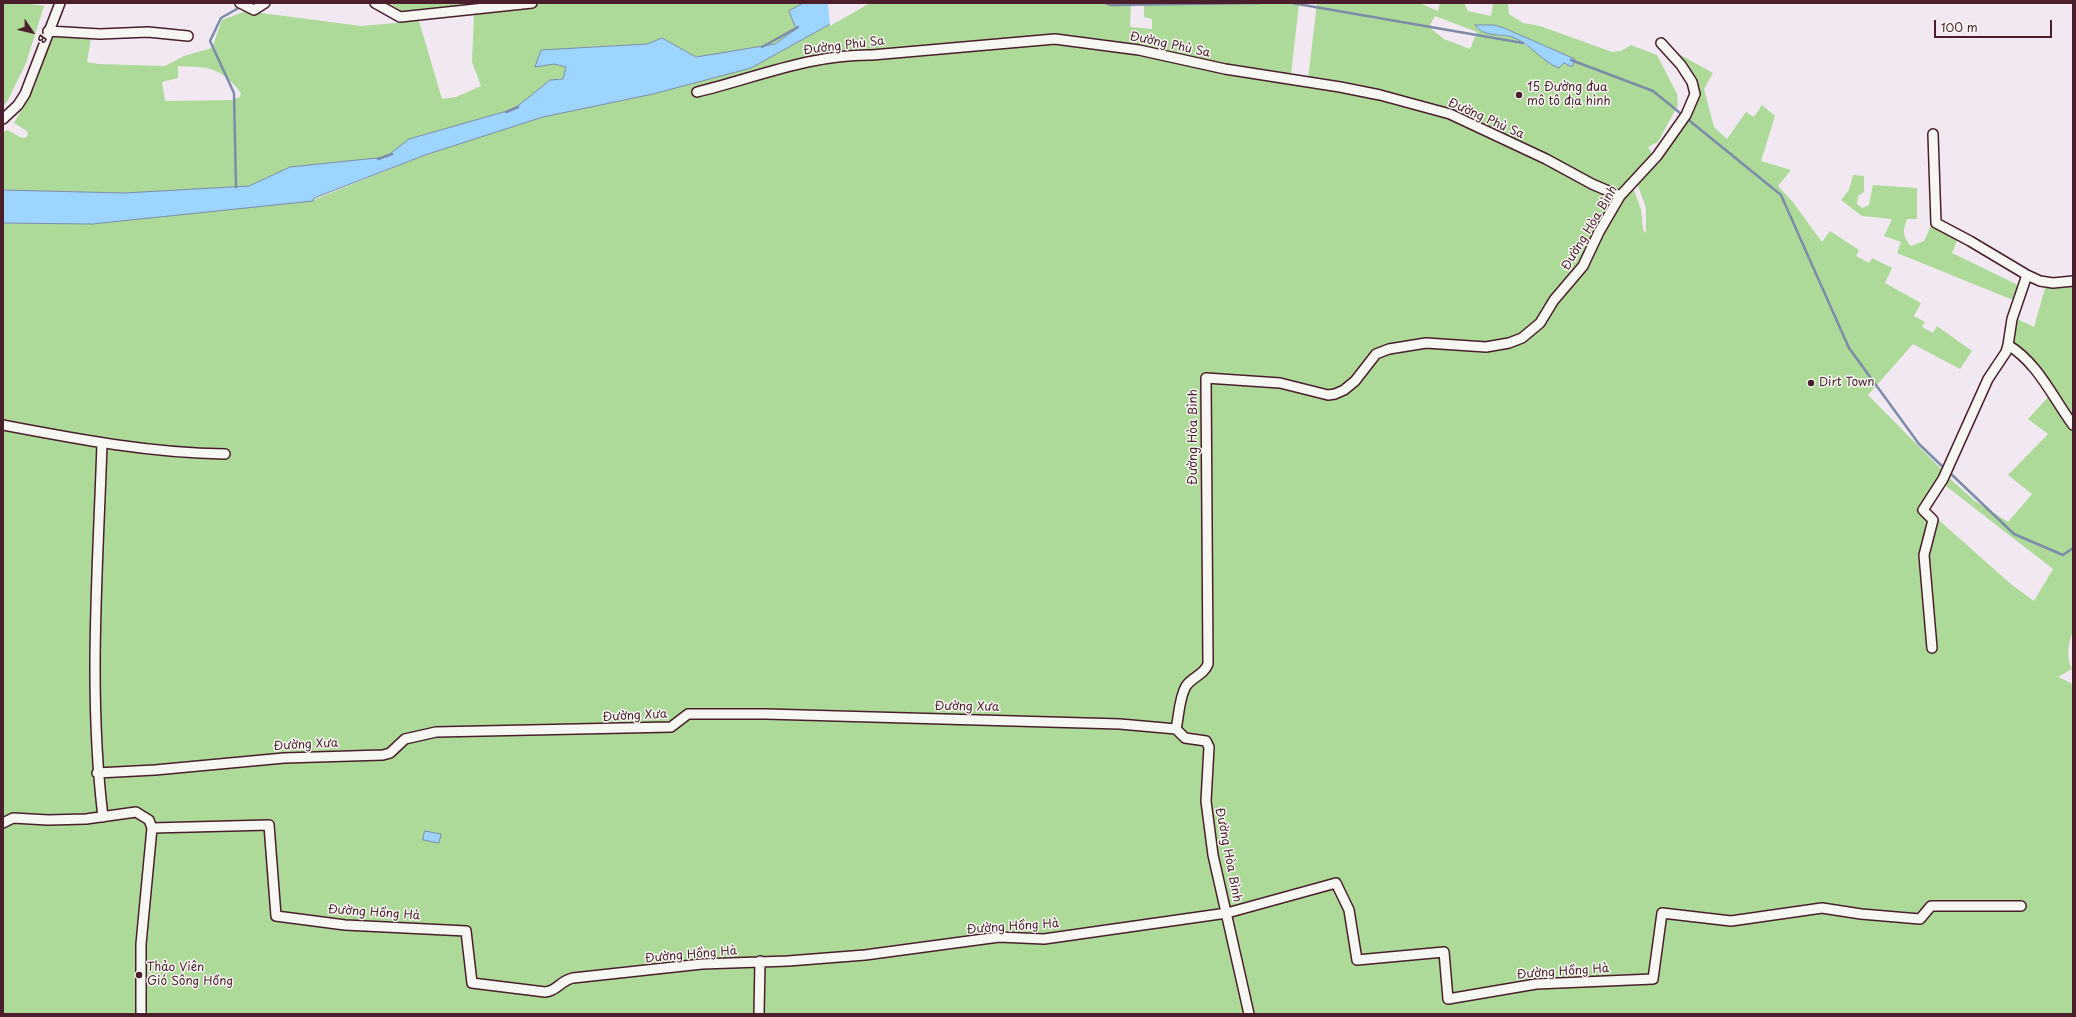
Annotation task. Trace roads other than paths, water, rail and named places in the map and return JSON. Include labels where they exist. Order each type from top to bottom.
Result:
[{"type":"street","points":[[3,119],[18,105],[25,94],[60,3]]},
{"type":"street","points":[[240,3],[254,10],[265,3]]},
{"type":"street","points":[[375,3],[400,18],[532,3]]},
{"type":"street","points":[[48,31],[100,34],[148,32],[188,36]]},
{"type":"street","name":"Đường Phù Sa","points":[[697,92],[784,67],[853,55],[872,55],[1055,39],[1082,41],[1139,50],[1261,75],[1340,86],[1450,114],[1546,159],[1592,184],[1620,196]]},
{"type":"street","name":"Đường Hòa Bình","points":[[1249,1014],[1213,855],[1206,801],[1209,747],[1206,740],[1185,738],[1176,729],[1182,696],[1186,687],[1190,681],[1202,673],[1208,664],[1206,378],[1280,383],[1328,395],[1334,394],[1355,381],[1376,354],[1389,349],[1426,343],[1486,347],[1510,343],[1522,338],[1540,322],[1554,300],[1583,266],[1599,232],[1620,196],[1675,132],[1686,115],[1695,94],[1692,82],[1661,43]]},
{"type":"street","points":[[1933,134],[1936,223],[1970,241],[2026,275],[2040,281],[2053,283],[2073,281]]},
{"type":"street","points":[[1932,648],[1924,555],[1933,520],[1923,510],[1942,479],[1988,379],[2006,352],[2012,319],[2026,275]]},
{"type":"street","points":[[2008,345],[2018,351],[2028,361],[2073,425]]},
{"type":"street","points":[[3,425],[53,436],[102,444],[190,454],[225,454]]},
{"type":"street","points":[[102,444],[95,662],[97,772],[103,817]]},
{"type":"street","name":"Đường Xưa","points":[[97,772],[155,770],[284,758],[383,755],[390,753],[405,739],[436,732],[671,727],[688,714],[766,714],[1007,720],[1120,724],[1176,729]]},
{"type":"street","points":[[3,824],[13,818],[48,820],[103,817],[136,812],[149,820],[152,828],[141,944],[141,1014]]},
{"type":"street","name":"Đường Hồng Hà","points":[[152,828],[269,825],[276,916],[345,925],[466,931],[472,984],[551,991],[562,981],[573,978],[702,964],[788,961],[865,955],[999,937],[1044,939],[1226,913],[1336,883],[1349,910],[1357,960],[1444,952],[1448,999],[1520,985],[1653,979],[1662,913],[1731,921],[1822,908],[1861,914],[1920,919],[1931,906],[2021,906]]},
{"type":"street","points":[[759,1014],[760,961]]},
{"type":"water","points":[[804,3],[868,3],[751,68],[653,94],[543,117],[425,155],[314,198],[313,201],[92,224],[3,223],[3,190],[124,193],[249,186],[290,167],[386,157],[409,139],[514,109],[550,80],[563,79],[566,67],[554,64],[535,67],[541,50],[647,44],[662,38],[696,57],[775,44],[796,29],[789,11]]},
{"type":"water","points":[[1475,25],[1494,25],[1504,28],[1575,59],[1572,67],[1564,63],[1559,68],[1518,40],[1512,37],[1483,32]]},
{"type":"water","points":[[425,831],[441,834],[439,843],[423,840]]},
{"type":"waterway","points":[[1105,3],[1111,5],[1259,3]]},
{"type":"waterway","points":[[1292,3],[1523,43]]},
{"type":"waterway","points":[[236,187],[234,93],[210,41],[221,18],[242,6]]},
{"type":"waterway","points":[[762,47],[798,27]]},
{"type":"waterway","points":[[1571,60],[1653,91],[1781,195],[1849,348],[1919,444],[1945,469]]},
{"type":"waterway","points":[[506,112],[518,107]]},
{"type":"waterway","points":[[378,159],[392,154]]},
{"type":"waterway","points":[[1949,472],[2014,534],[2063,555],[2073,548]]},
{"type":"place","name":"15 Đường đua mô tô địa hình","points":[[1519,95]]},
{"type":"place","name":"Dirt Town","points":[[1811,383]]},
{"type":"place","name":"Thảo Viên Gió Sông Hồng","points":[[139,975]]}]
